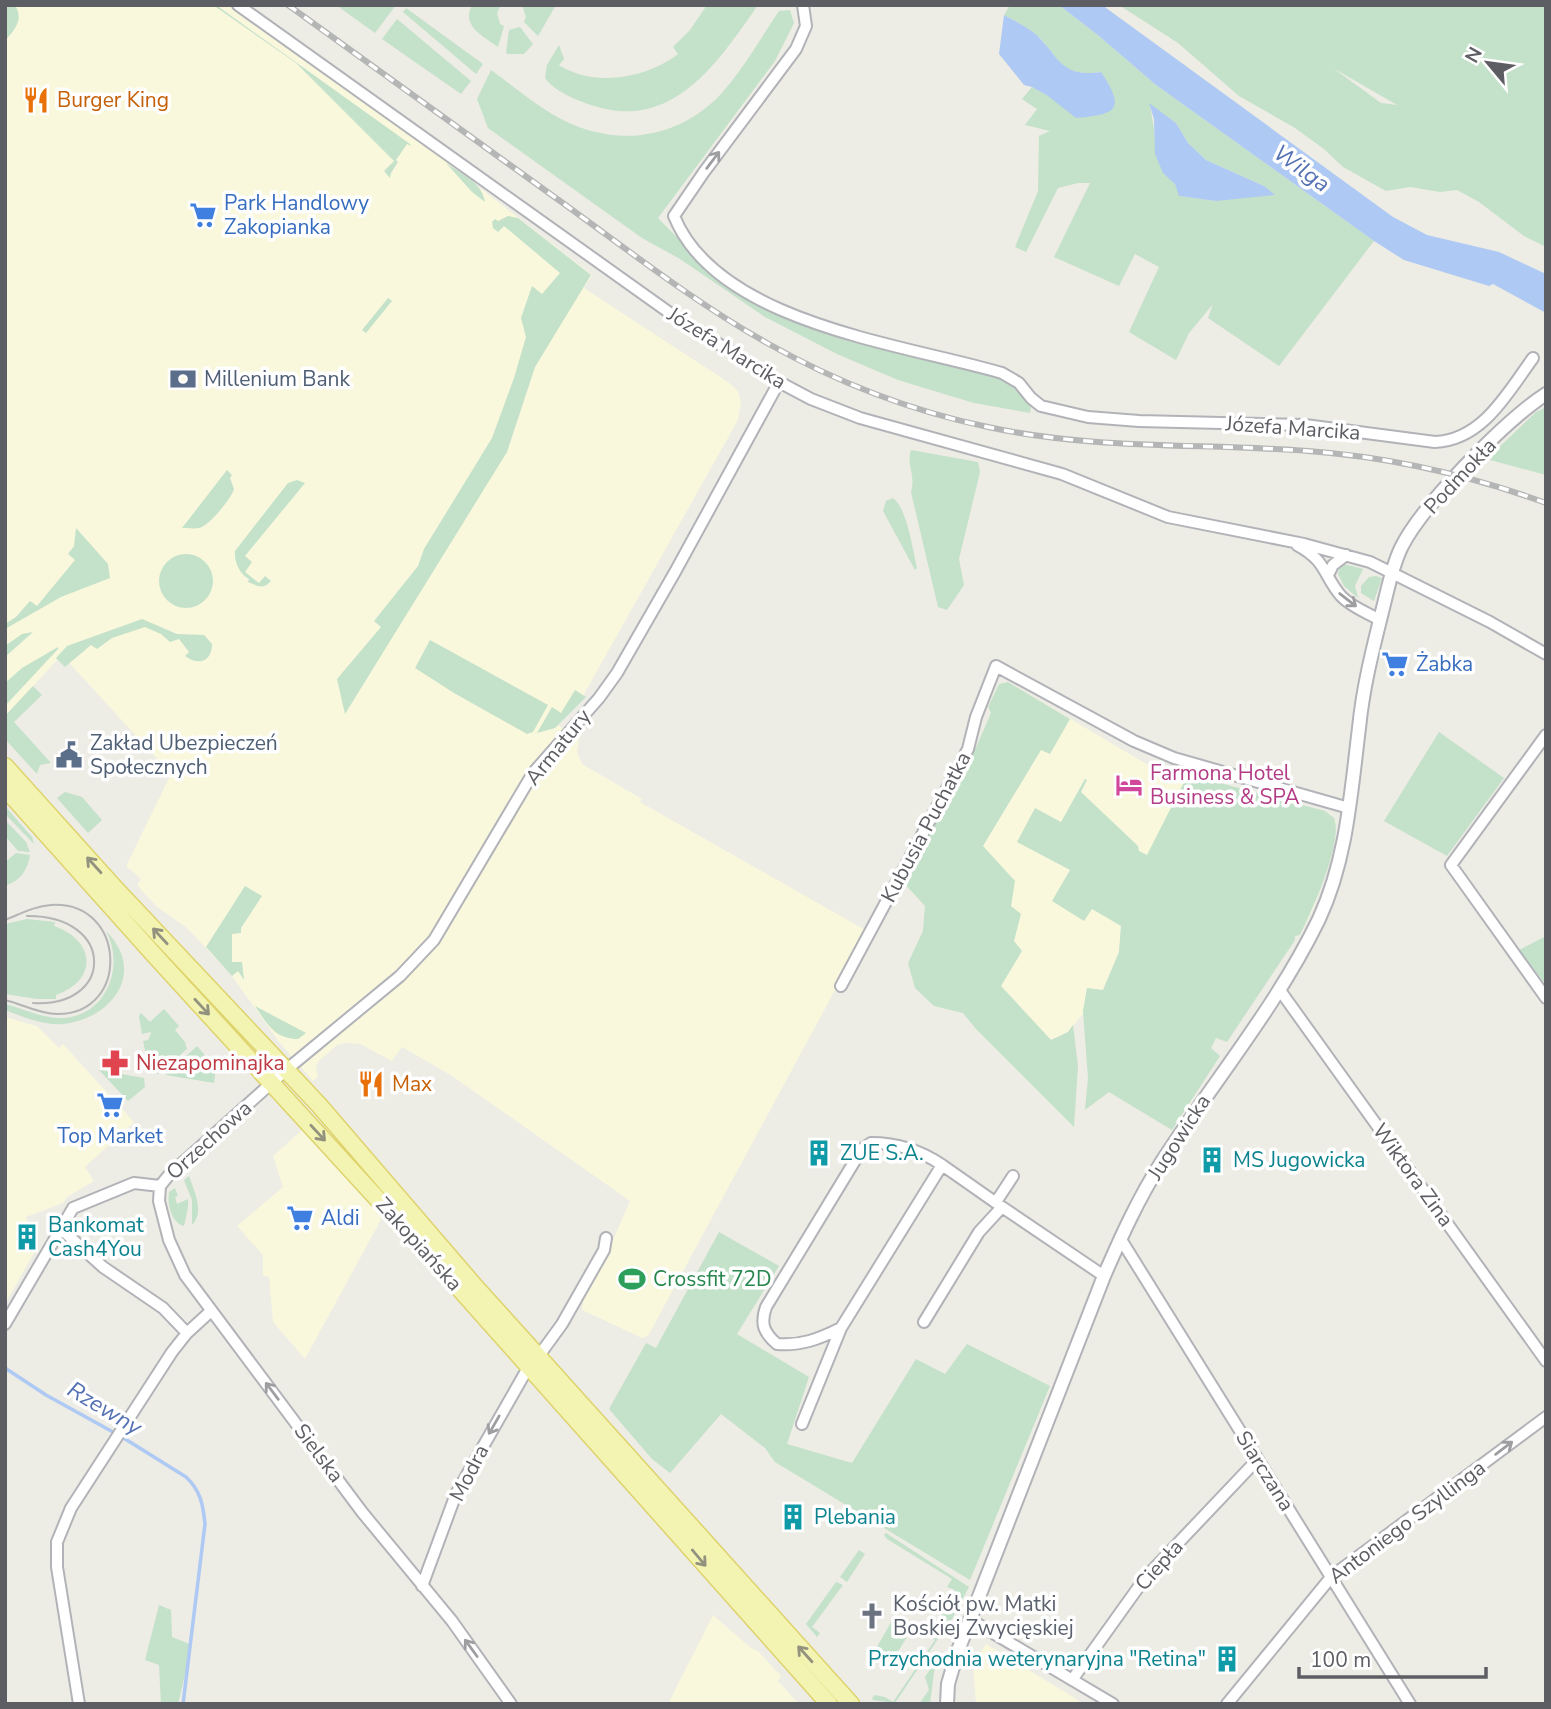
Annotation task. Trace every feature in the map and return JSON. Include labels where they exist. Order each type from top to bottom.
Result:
[{"type":"main road","name":"Zakopiańska","points":[[5,766],[114,887],[328,1115],[458,1267],[533,1361],[828,1704]]},
{"type":"main road","name":"Zakopiańska","points":[[5,788],[272,1083],[851,1704]]},
{"type":"street","name":"Józefa Marcika","points":[[238,5],[674,316],[779,382],[811,398],[860,418],[1062,474],[1168,517],[1346,555],[1392,573]]},
{"type":"street","name":"Józefa Marcika","points":[[803,5],[806,26],[796,49],[674,216],[679,229],[700,259],[745,291],[799,319],[1002,373],[1019,383],[1035,403],[1053,410],[1088,416],[1139,421],[1305,425],[1435,442],[1456,437],[1490,417]]},
{"type":"street","points":[[1503,430],[1490,417],[1533,358]]},
{"type":"street","name":"Armatury","points":[[272,1083],[400,976],[434,940],[533,773],[599,698],[624,662],[779,382]]},
{"type":"street","name":"Podmokła","points":[[1392,573],[1402,546],[1426,511],[1503,430],[1546,394]]},
{"type":"street","name":"Józefa Marcika","points":[[1289,541],[1312,555],[1329,573],[1335,588],[1345,599],[1380,621]]},
{"type":"street","points":[[1329,573],[1333,565],[1346,555]]},
{"type":"street","points":[[1392,573],[1490,622],[1546,654]]},
{"type":"street","name":"Jugowicka","points":[[947,1704],[952,1668],[1120,1238],[1161,1163],[1300,956],[1329,895],[1342,849],[1363,697],[1392,573]]},
{"type":"street","name":"Kubusia Puchatka","points":[[841,986],[968,749],[976,717],[996,666],[1134,741],[1164,754],[1349,808]]},
{"type":"street","points":[[1546,735],[1451,865],[1546,998]]},
{"type":"street","name":"Wiktora Zina","points":[[1279,989],[1546,1362]]},
{"type":"street","name":"Orzechowa","points":[[5,1324],[73,1208],[134,1183],[160,1186],[272,1083]]},
{"type":"street","points":[[841,1328],[813,1342],[777,1344],[765,1331],[762,1318],[766,1307],[862,1149],[871,1143],[902,1146],[930,1157],[1104,1276]]},
{"type":"street","points":[[802,1423],[841,1328],[942,1165]]},
{"type":"street","points":[[925,1322],[999,1204],[1013,1176]]},
{"type":"street","name":"Sielska","points":[[160,1186],[159,1201],[163,1221],[182,1269],[362,1511],[452,1621],[511,1704]]},
{"type":"street","points":[[60,1228],[103,1267],[163,1308],[187,1333]]},
{"type":"street","points":[[533,1361],[567,1316],[604,1250],[606,1238]]},
{"type":"street","name":"Siarczana","points":[[1120,1238],[1410,1704]]},
{"type":"street","points":[[79,1704],[57,1567],[57,1542],[71,1508],[118,1434],[187,1333],[211,1311]]},
{"type":"street","name":"Modra","points":[[422,1587],[456,1494],[533,1361]]},
{"type":"street","name":"Antoniego Szyllinga","points":[[1227,1704],[1332,1576],[1546,1417]]},
{"type":"street","name":"Ciepła","points":[[1072,1680],[1144,1578],[1257,1460]]},
{"type":"street","points":[[971,1620],[1113,1704]]},
{"type":"shaded area","points":[[5,5],[227,5],[448,163],[592,275],[584,288],[738,391],[741,402],[738,420],[583,696],[556,724],[579,738],[577,752],[582,764],[642,799],[640,802],[867,931],[648,1336],[642,1338],[582,1310],[583,1299],[598,1274],[630,1201],[452,1076],[402,1047],[392,1061],[360,1044],[337,1045],[318,1062],[318,1077],[313,1081],[279,1042],[232,976],[187,928],[157,907],[137,885],[141,879],[126,866],[171,774],[62,655],[5,716]]},
{"type":"shaded area","points":[[5,5],[15,5],[19,15],[15,28],[5,41]]},
{"type":"shaded area","points":[[213,5],[216,5],[410,144],[411,146],[407,144],[396,160],[398,162],[390,178],[384,171],[394,161],[296,63]]},
{"type":"shaded area","points":[[336,5],[396,5],[375,33]]},
{"type":"shaded area","points":[[472,5],[501,5],[497,13],[500,24],[504,26],[498,47],[471,25],[469,12]]},
{"type":"shaded area","points":[[522,5],[556,5],[538,36],[524,22],[526,17]]},
{"type":"shaded area","points":[[707,5],[758,5],[727,49],[709,69],[690,87],[669,101],[646,109],[620,111],[572,98],[545,78],[547,65],[559,45],[564,59],[559,65],[588,76],[620,77],[651,69],[678,54],[673,47],[690,30]]},
{"type":"shaded area","points":[[1010,5],[1059,5],[1156,85],[1374,241],[1279,366],[1208,318],[1213,304],[1189,333],[1176,360],[1129,332],[1159,267],[1135,254],[1119,286],[1054,257],[1090,183],[1058,188],[1026,252],[1015,247],[1038,191],[1039,136],[1050,131],[1025,125],[1037,109],[1022,99],[1032,87],[1048,96],[1114,98],[1101,72],[1076,72],[1068,68],[1033,32],[1004,15]],"holes":[[[1150,105],[1176,123],[1188,143],[1206,160],[1264,186],[1216,201],[1180,196],[1155,135]]]},
{"type":"shaded area","points":[[1119,5],[1546,5],[1546,247],[1524,236],[1479,202],[1457,190],[1440,192],[1410,187],[1386,191],[1343,167],[1295,128],[1239,96],[1178,43]],"holes":[[[1333,68],[1397,105],[1381,103]]]},
{"type":"shaded area","points":[[406,8],[483,64],[476,74],[403,12]]},
{"type":"shaded area","points":[[790,10],[794,23],[775,61],[658,218],[713,274],[770,309],[801,324],[1002,377],[1017,388],[1031,407],[1030,413],[974,403],[898,380],[837,354],[765,317],[680,259],[642,238],[488,128],[477,99],[491,70],[547,111],[587,130],[628,136],[668,129],[704,110],[720,95],[744,65],[779,11]]},
{"type":"shaded area","points":[[397,19],[471,81],[461,94],[382,39]]},
{"type":"shaded area","points":[[520,27],[533,44],[524,54],[508,54],[509,30]]},
{"type":"shaded area","points":[[446,163],[476,184],[485,202],[472,192]]},
{"type":"shaded area","points":[[508,216],[518,218],[591,275],[535,367],[507,452],[345,714],[337,679],[381,627],[374,621],[418,566],[424,549],[492,438],[526,337],[521,318],[532,286],[542,294],[560,273],[504,226],[498,232],[493,228],[492,222],[495,219],[498,221]]},
{"type":"shaded area","points":[[388,298],[392,301],[366,333],[362,330]]},
{"type":"shaded area","points":[[1546,407],[1546,475],[1490,460],[1491,455],[1536,412]]},
{"type":"shaded area","points":[[911,450],[978,462],[980,472],[959,559],[964,585],[947,610],[938,607],[911,492]]},
{"type":"shaded area","points":[[227,470],[232,475],[230,478],[234,489],[224,505],[203,526],[182,528]]},
{"type":"shaded area","points":[[297,480],[305,483],[245,556],[252,562],[245,572],[259,583],[265,576],[271,581],[263,586],[248,582],[249,579],[238,567],[235,551],[288,483]]},
{"type":"shaded area","points":[[893,498],[906,520],[917,568],[915,570],[883,511],[886,501]]},
{"type":"shaded area","points":[[76,528],[108,564],[110,578],[61,597],[5,629],[5,624],[16,617],[30,601],[37,606],[75,560],[68,554],[74,546]]},
{"type":"shaded area","points":[[186,554],[205,562],[213,581],[205,600],[186,608],[167,600],[159,581],[167,562]]},
{"type":"shaded area","points":[[1344,564],[1363,569],[1355,586],[1358,598],[1344,586],[1338,574],[1340,566]]},
{"type":"shaded area","points":[[1369,577],[1382,578],[1374,601],[1361,593],[1361,586]]},
{"type":"shaded area","points":[[142,619],[177,634],[204,635],[212,644],[210,655],[199,661],[190,659],[185,656],[189,652],[179,639],[170,642],[161,634],[145,627],[112,638],[97,649],[91,645],[65,667],[56,658],[67,646]]},
{"type":"shaded area","points":[[33,632],[5,657],[5,646],[22,634]]},
{"type":"shaded area","points":[[430,640],[548,705],[533,732],[527,734],[415,668]]},
{"type":"shaded area","points":[[58,647],[5,706],[5,683],[22,668]]},
{"type":"shaded area","points":[[1008,682],[1155,769],[1190,775],[1330,814],[1336,822],[1331,856],[1313,909],[1300,935],[1151,862],[1121,926],[1119,952],[1103,990],[1068,1032],[1051,1040],[903,882],[977,745],[991,713],[988,707],[999,684]]},
{"type":"shaded area","points":[[1008,682],[1070,719],[1050,754],[1041,750],[983,846],[1015,881],[1011,906],[1021,914],[1014,941],[1022,951],[1001,986],[1051,1040],[1068,1032],[1073,1025],[1078,1066],[1074,1127],[963,1013],[934,1006],[915,988],[908,963],[923,931],[925,906],[903,882],[977,745],[991,713],[988,707],[999,684]]},
{"type":"shaded area","points":[[33,686],[42,695],[14,722],[51,763],[40,765],[37,774],[5,739],[5,716]]},
{"type":"shaded area","points":[[575,690],[586,697],[555,728],[537,733],[552,707],[561,713]]},
{"type":"shaded area","points":[[1439,732],[1504,778],[1447,856],[1384,821]]},
{"type":"shaded area","points":[[1190,775],[1325,811],[1334,818],[1336,829],[1325,877],[1300,935],[1295,936],[1295,940],[1227,1042],[1216,1038],[1211,1048],[1220,1056],[1172,1130],[1109,1092],[1085,1110],[1088,1078],[1083,1011],[1087,988],[1103,990],[1119,952],[1121,926],[1092,909],[1084,921],[1052,901],[1070,870],[1017,842],[1035,808],[1061,822],[1085,779],[1087,780],[1081,792],[1138,846],[1139,851],[1147,855]]},
{"type":"shaded area","points":[[65,792],[82,797],[102,820],[88,833],[57,798]]},
{"type":"shaded area","points":[[5,806],[32,837],[34,844],[5,814]]},
{"type":"shaded area","points":[[5,820],[26,842],[30,852],[18,851],[5,836]]},
{"type":"shaded area","points":[[16,853],[30,855],[27,866],[19,878],[5,886],[5,862]]},
{"type":"shaded area","points":[[245,886],[262,896],[241,928],[241,933],[232,934],[232,962],[242,962],[244,980],[238,971],[232,976],[206,947]]},
{"type":"shaded area","points":[[27,919],[55,922],[54,926],[68,932],[84,950],[85,970],[80,980],[56,995],[56,999],[5,994],[5,924]]},
{"type":"shaded area","points":[[106,931],[118,947],[123,962],[123,977],[118,991],[97,1013],[64,1024],[49,1024],[5,1010],[5,1004],[41,1015],[64,1018],[79,1015],[91,1008],[108,987],[112,973],[114,959]]},
{"type":"shaded area","points":[[1546,936],[1546,985],[1519,950]]},
{"type":"shaded area","points":[[255,1006],[306,1033],[298,1039],[277,1033]]},
{"type":"shaded area","points":[[164,1009],[179,1026],[175,1030],[187,1049],[158,1074],[150,1072],[143,1041],[148,1040],[151,1032],[142,1034],[139,1016],[141,1013],[150,1022]]},
{"type":"shaded area","points":[[5,1017],[37,1026],[59,1048],[63,1044],[134,1122],[85,1167],[94,1181],[67,1197],[63,1203],[26,1217],[38,1246],[5,1304]]},
{"type":"shaded area","points":[[197,1046],[216,1068],[214,1083],[166,1075]]},
{"type":"shaded area","points":[[99,1070],[144,1078],[145,1087],[128,1101]]},
{"type":"shaded area","points":[[302,1130],[382,1218],[305,1359],[273,1322],[269,1277],[263,1276],[263,1255],[237,1226],[283,1187],[273,1156]]},
{"type":"shaded area","points":[[189,1176],[198,1208],[196,1220],[192,1225],[192,1200],[184,1180]]},
{"type":"shaded area","points":[[175,1188],[177,1204],[188,1199],[184,1226],[176,1221],[169,1207],[169,1192]]},
{"type":"shaded area","points":[[719,1232],[779,1266],[737,1334],[809,1377],[787,1444],[852,1463],[916,1359],[945,1374],[967,1344],[1050,1386],[970,1580],[775,1462],[765,1448],[721,1414],[670,1473],[652,1459],[609,1409],[646,1343],[656,1348]]},
{"type":"shaded area","points":[[886,1533],[969,1587],[950,1623],[943,1621],[940,1611],[949,1613],[955,1590],[947,1587],[952,1579],[887,1539],[884,1535]]},
{"type":"shaded area","points":[[859,1550],[865,1554],[847,1582],[840,1577]]},
{"type":"shaded area","points":[[836,1582],[843,1585],[812,1627],[820,1633],[817,1637],[806,1624]]},
{"type":"shaded area","points":[[159,1605],[171,1610],[172,1637],[192,1645],[178,1704],[161,1704],[159,1665],[145,1660]]},
{"type":"shaded area","points":[[713,1615],[758,1651],[781,1676],[778,1681],[799,1704],[668,1704]]},
{"type":"shaded area","points":[[894,1617],[904,1622],[899,1633],[907,1637],[897,1653],[891,1652],[889,1655],[877,1647]]},
{"type":"shaded area","points":[[933,1630],[942,1633],[895,1703],[873,1700],[875,1695],[893,1702],[935,1640],[928,1634]]},
{"type":"shaded area","points":[[986,1644],[1084,1704],[976,1704],[973,1665]]},
{"type":"shaded area","points":[[942,1651],[934,1672],[930,1704],[919,1704],[929,1690],[925,1677]]},
{"type":"water","name":"Wilga","points":[[1059,5],[1102,5],[1393,217],[1427,235],[1499,252],[1546,274],[1546,313],[1493,284],[1489,286],[1404,260],[1156,85]]},
{"type":"water","points":[[1004,15],[1033,32],[1068,68],[1076,72],[1101,72],[1114,95],[1113,108],[1100,115],[1076,118],[1048,96],[1024,85],[999,54]]},
{"type":"water","points":[[1149,103],[1176,123],[1188,143],[1206,160],[1264,186],[1275,195],[1216,201],[1179,196],[1175,184],[1163,173],[1155,154],[1154,119]]},
{"type":"waterway","name":"Rzewny","points":[[5,1368],[186,1477],[198,1493],[205,1524],[183,1704]]},
{"type":"tram line","points":[[5,920],[45,906],[76,908],[94,920],[106,938],[110,958],[108,979],[98,997],[81,1009],[50,1014],[5,1000]]},
{"type":"tram line","points":[[27,916],[56,920],[77,930],[90,944],[94,961],[91,977],[79,991],[60,1001],[33,1003]]},
{"type":"railway","points":[[288,5],[713,310],[793,357],[874,394],[931,413],[1028,434],[1108,443],[1308,451],[1369,458],[1458,476],[1546,503]]},
{"type":"place","name":"Burger King","points":[[36,100]]},
{"type":"place","name":"Park Handlowy Zakopianka","points":[[203,215]]},
{"type":"place","name":"Millenium Bank","points":[[183,379]]},
{"type":"place","name":"Żabka","points":[[1395,664]]},
{"type":"place","name":"Zakład Ubezpieczeń Społecznych","points":[[69,755]]},
{"type":"place","name":"Farmona Hotel Business & SPA","points":[[1129,785]]},
{"type":"place","name":"Niezapominajka","points":[[115,1063]]},
{"type":"place","name":"Max","points":[[371,1084]]},
{"type":"place","name":"Top Market","points":[[110,1105]]},
{"type":"place","name":"ZUE S.A.","points":[[819,1153]]},
{"type":"place","name":"MS Jugowicka","points":[[1212,1160]]},
{"type":"place","name":"Aldi","points":[[300,1218]]},
{"type":"place","name":"Bankomat Cash4You","points":[[27,1237]]},
{"type":"place","name":"Crossfit 72D","points":[[632,1279]]},
{"type":"place","name":"Plebania","points":[[793,1517]]},
{"type":"place","name":"Kościół pw. Matki Boskiej Zwycięskiej","points":[[872,1616]]},
{"type":"place","name":"Przychodnia weterynaryjna \"Retina\"","points":[[1227,1659]]}]
